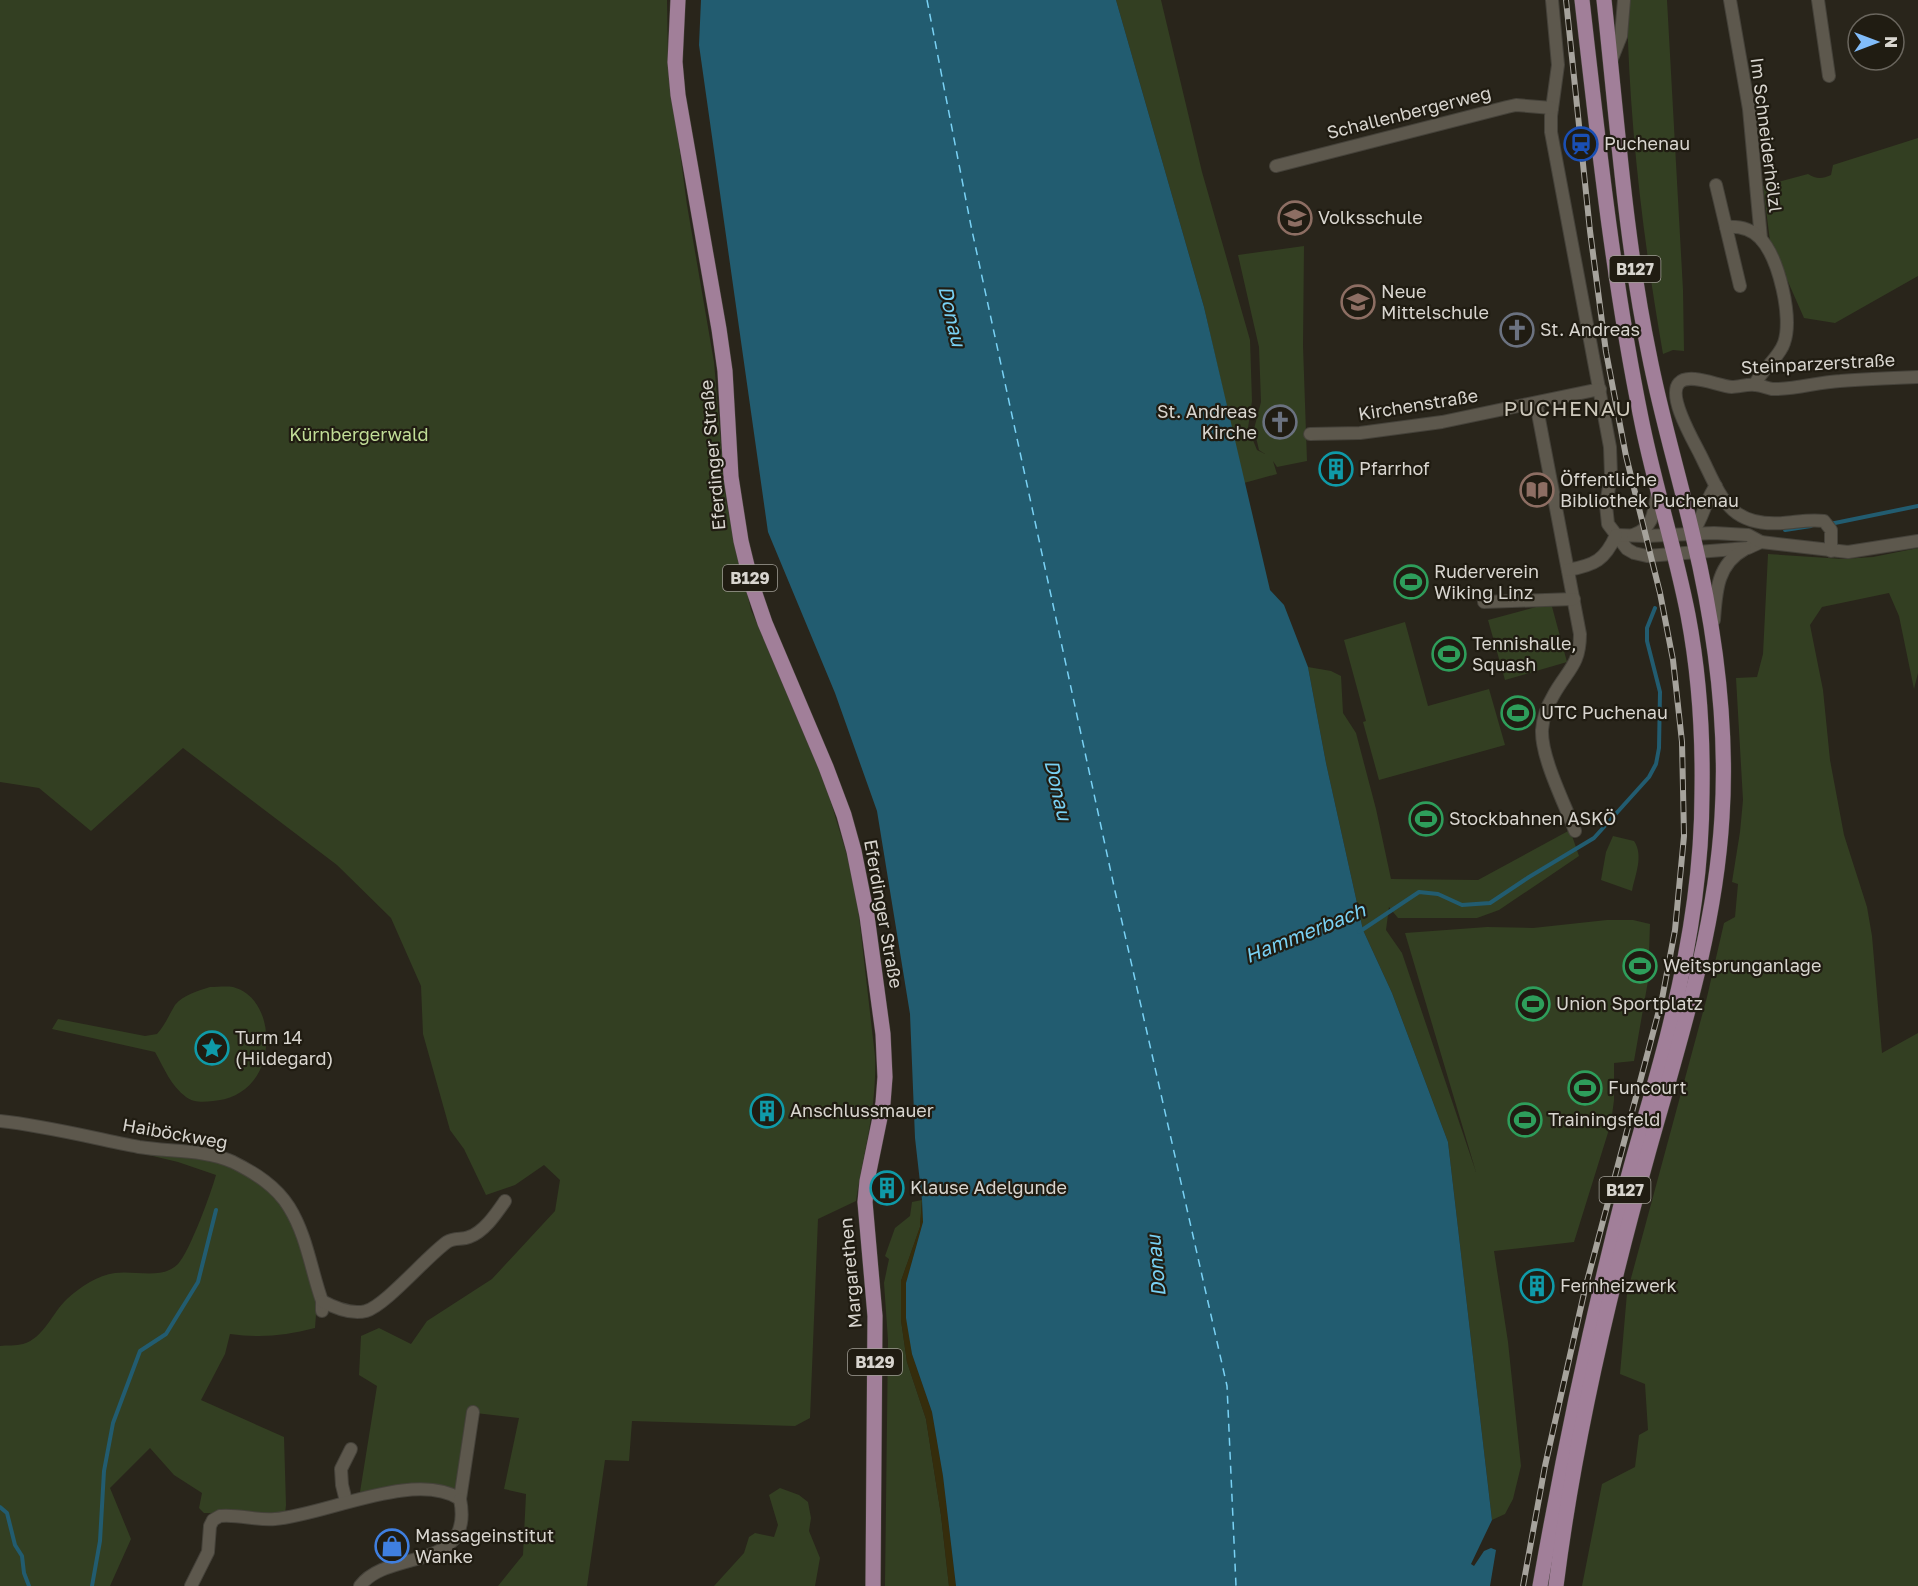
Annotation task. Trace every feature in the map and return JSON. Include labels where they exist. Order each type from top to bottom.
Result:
[{"type":"main road","name":"Eferdinger Straße","points":[[678,0],[675,62],[678,95],[721,339],[736,515],[765,623],[837,796],[862,885],[884,1058],[883,1102],[877,1139]]},
{"type":"main road","name":"B127","points":[[1540,1586],[1565,1447],[1593,1314],[1630,1168],[1671,1022],[1692,915],[1700,847],[1702,793],[1698,688],[1689,619],[1675,553],[1641,421],[1619,302],[1582,0]]},
{"type":"main road","name":"B127","points":[[1556,1586],[1577,1457],[1600,1346],[1632,1213],[1696,983],[1714,899],[1723,815],[1724,758],[1720,683],[1713,633],[1692,533],[1648,352],[1631,244],[1604,0]]},
{"type":"main road","name":"Margarethen","points":[[873,1586],[876,1325],[865,1202],[867,1181],[877,1139]]},
{"type":"street","points":[[1552,0],[1558,65],[1552,108],[1553,145],[1600,389],[1611,461],[1606,516],[1608,524],[1627,549],[1634,553],[1651,556],[1748,548]]},
{"type":"street","points":[[1611,61],[1621,36],[1624,0]]},
{"type":"street","name":"Im Schneiderhölzl","points":[[1730,0],[1749,110],[1761,239],[1779,278],[1788,310],[1788,329],[1783,346],[1755,384]]},
{"type":"street","points":[[1818,0],[1829,75]]},
{"type":"street","name":"Schallenbergerweg","points":[[1276,166],[1516,105],[1552,108]]},
{"type":"street","points":[[1716,185],[1740,286]]},
{"type":"street","name":"Im Schneiderhölzl","points":[[1726,227],[1744,228],[1761,239]]},
{"type":"street","name":"Steinparzerstraße","points":[[1686,425],[1675,390],[1685,379],[1734,387],[1755,384],[1772,389],[1840,381],[1918,376]]},
{"type":"street","name":"Kirchenstraße","points":[[1310,434],[1360,433],[1442,422],[1600,389]]},
{"type":"street","points":[[1536,403],[1580,625],[1579,653],[1574,667],[1551,699],[1545,712],[1542,729],[1544,745],[1575,831]]},
{"type":"street","points":[[1662,416],[1686,425],[1730,509],[1749,519],[1781,523],[1816,520],[1828,526],[1831,551]]},
{"type":"street","points":[[1692,533],[1700,523],[1710,495],[1716,486]]},
{"type":"street","points":[[1633,535],[1642,532],[1651,522],[1658,490]]},
{"type":"street","points":[[1616,535],[1692,533],[1748,535],[1761,542],[1831,551],[1862,551],[1918,541]]},
{"type":"street","points":[[1568,570],[1596,563],[1603,558],[1610,551],[1616,535]]},
{"type":"street","points":[[1713,633],[1715,594],[1719,579],[1732,559],[1761,542]]},
{"type":"street","points":[[1484,602],[1574,599]]},
{"type":"street","name":"Haiböckweg","points":[[0,1121],[30,1124],[140,1147],[202,1154],[231,1162],[266,1181],[288,1206],[302,1233],[322,1306],[340,1310],[356,1312],[377,1306],[450,1239],[470,1237],[483,1228],[505,1201]]},
{"type":"street","points":[[360,1586],[375,1572],[426,1557],[438,1552],[451,1542],[461,1524],[460,1499],[473,1412]]},
{"type":"street","points":[[346,1501],[342,1485],[343,1464],[351,1449]]},
{"type":"street","points":[[191,1586],[208,1552],[210,1526],[213,1520],[220,1516],[276,1519],[346,1501],[421,1489],[448,1493],[460,1499]]},
{"type":"green space","name":"Kürnbergerwald","points":[[0,0],[667,0],[668,64],[687,205],[714,362],[726,501],[751,610],[817,756],[855,882],[875,1056],[875,1075],[872,1111],[856,1201],[818,1219],[810,1418],[795,1426],[632,1421],[629,1461],[605,1460],[587,1586],[498,1586],[523,1555],[526,1494],[504,1489],[519,1418],[467,1412],[457,1488],[424,1484],[360,1492],[377,1386],[359,1375],[361,1336],[379,1328],[411,1344],[427,1321],[492,1279],[555,1211],[560,1180],[544,1165],[515,1185],[486,1195],[464,1149],[450,1130],[423,1034],[421,986],[391,918],[337,865],[183,748],[91,831],[39,788],[0,782]]},
{"type":"green space","points":[[1116,0],[1161,0],[1202,172],[1250,340],[1252,401],[1248,428],[1257,450],[1265,454],[1259,450],[1254,429],[1261,402],[1259,347],[1238,255],[1304,246],[1303,346],[1307,461],[1277,467],[1273,461],[1277,474],[1244,483],[1204,307]]},
{"type":"green space","points":[[1622,0],[1667,0],[1683,290],[1684,351],[1673,350],[1663,354],[1638,180],[1627,6]]},
{"type":"green space","points":[[1918,138],[1918,276],[1835,323],[1804,318],[1770,241],[1763,186],[1808,174],[1822,178],[1831,175],[1833,165]]},
{"type":"green space","points":[[1918,548],[1918,673],[1914,689],[1899,616],[1889,593],[1822,607],[1810,625],[1823,690],[1830,760],[1844,835],[1867,907],[1872,936],[1882,1053],[1918,1033],[1918,1586],[1582,1586],[1602,1484],[1635,1467],[1639,1435],[1648,1430],[1645,1384],[1620,1374],[1627,1293],[1707,997],[1724,923],[1735,917],[1738,884],[1732,882],[1743,800],[1736,678],[1757,677],[1763,654],[1768,554],[1843,559],[1873,557]]},
{"type":"green space","points":[[1551,603],[1567,662],[1505,680],[1488,620]]},
{"type":"green space","points":[[1405,622],[1428,706],[1489,689],[1505,745],[1379,780],[1344,640]]},
{"type":"green space","points":[[1308,667],[1331,671],[1341,676],[1343,713],[1356,733],[1391,879],[1478,880],[1570,830],[1579,856],[1499,910],[1477,918],[1398,918],[1389,907],[1386,930],[1402,953],[1476,1172],[1405,933],[1487,927],[1533,928],[1607,920],[1633,920],[1650,924],[1648,981],[1634,1061],[1614,1063],[1614,1100],[1611,1123],[1574,1242],[1494,1251],[1508,1342],[1521,1466],[1513,1499],[1505,1514],[1492,1520],[1448,1142],[1392,993],[1363,930],[1326,763]]},
{"type":"green space","points":[[1613,836],[1634,841],[1637,847],[1638,866],[1632,891],[1601,880],[1606,852]]},
{"type":"green space","points":[[210,987],[233,987],[246,993],[262,1014],[266,1028],[264,1057],[260,1070],[245,1089],[224,1099],[199,1102],[186,1097],[172,1082],[155,1052],[52,1029],[58,1019],[145,1036],[157,1034],[178,1002]]},
{"type":"green space","points":[[85,1140],[215,1160],[261,1182],[292,1218],[317,1301],[315,1328],[272,1336],[230,1334],[225,1354],[201,1400],[284,1437],[285,1514],[204,1513],[199,1508],[202,1493],[174,1475],[150,1448],[110,1488],[131,1539],[110,1586],[0,1586],[0,1346],[20,1345],[30,1341],[42,1331],[67,1299],[96,1279],[115,1273],[156,1273],[172,1269],[183,1257],[194,1235],[216,1175],[178,1162]]},
{"type":"green space","points":[[922,1200],[920,1227],[901,1281],[901,1320],[907,1362],[926,1419],[949,1586],[885,1586],[888,1340],[884,1283],[889,1259],[885,1256],[895,1228],[910,1216],[912,1202]]},
{"type":"green space","points":[[780,1488],[799,1495],[808,1502],[811,1518],[809,1531],[820,1558],[815,1586],[714,1586],[744,1553],[749,1537],[755,1533],[774,1537],[778,1525],[769,1495]]},
{"type":"sand","points":[[922,1200],[923,1222],[906,1283],[912,1354],[932,1412],[943,1476],[956,1586],[949,1586],[926,1419],[907,1362],[901,1320],[901,1281],[920,1227]]},
{"type":"water","name":"Donau","points":[[701,0],[1116,0],[1204,307],[1270,590],[1284,605],[1308,667],[1326,763],[1363,930],[1392,993],[1448,1142],[1492,1520],[1471,1564],[1474,1566],[1484,1551],[1491,1548],[1496,1550],[1490,1586],[956,1586],[943,1476],[932,1412],[912,1354],[906,1318],[906,1283],[923,1222],[915,1138],[910,1014],[877,811],[835,693],[768,532],[699,45]]},
{"type":"waterway","name":"Hammerbach","points":[[1830,524],[1918,506]]},
{"type":"waterway","name":"Hammerbach","points":[[1785,530],[1811,526]]},
{"type":"waterway","name":"Hammerbach","points":[[1359,932],[1419,892],[1438,894],[1462,905],[1490,903],[1594,838],[1649,777],[1656,764],[1659,748],[1660,692],[1647,641],[1647,628],[1655,608]]},
{"type":"waterway","points":[[92,1586],[100,1541],[104,1471],[113,1423],[140,1351],[166,1334],[198,1282],[216,1210]]},
{"type":"waterway","points":[[0,1507],[7,1513],[15,1545],[22,1556],[24,1573],[29,1586]]},
{"type":"ferry route","points":[[927,0],[971,226],[1115,891],[1227,1386],[1236,1586]]},
{"type":"railway","points":[[1523,1586],[1545,1466],[1585,1289],[1662,999],[1675,930],[1684,836],[1682,742],[1673,660],[1660,593],[1626,456],[1606,352],[1590,231],[1566,0]]},
{"type":"place","name":"Puchenau","points":[[1581,144]]},
{"type":"place","name":"Volksschule","points":[[1295,218]]},
{"type":"place","name":"Neue Mittelschule","points":[[1358,302]]},
{"type":"place","name":"St. Andreas","points":[[1517,330]]},
{"type":"place","name":"St. Andreas Kirche","points":[[1280,422]]},
{"type":"place","name":"Pfarrhof","points":[[1336,469]]},
{"type":"place","name":"Öffentliche Bibliothek Puchenau","points":[[1537,490]]},
{"type":"place","name":"Ruderverein Wiking Linz","points":[[1411,582]]},
{"type":"place","name":"Tennishalle, Squash","points":[[1449,654]]},
{"type":"place","name":"UTC Puchenau","points":[[1518,713]]},
{"type":"place","name":"Stockbahnen ASKÖ","points":[[1426,819]]},
{"type":"place","name":"Weitsprunganlage","points":[[1640,966]]},
{"type":"place","name":"Union Sportplatz","points":[[1533,1004]]},
{"type":"place","name":"Turm 14 (Hildegard)","points":[[212,1048]]},
{"type":"place","name":"Funcourt","points":[[1585,1088]]},
{"type":"place","name":"Anschlussmauer","points":[[767,1111]]},
{"type":"place","name":"Trainingsfeld","points":[[1525,1120]]},
{"type":"place","name":"Klause Adelgunde","points":[[887,1188]]},
{"type":"place","name":"Fernheizwerk","points":[[1537,1286]]},
{"type":"place","name":"Massageinstitut Wanke","points":[[392,1546]]},
{"type":"district","name":"PUCHENAU","points":[[1568,409]]}]
